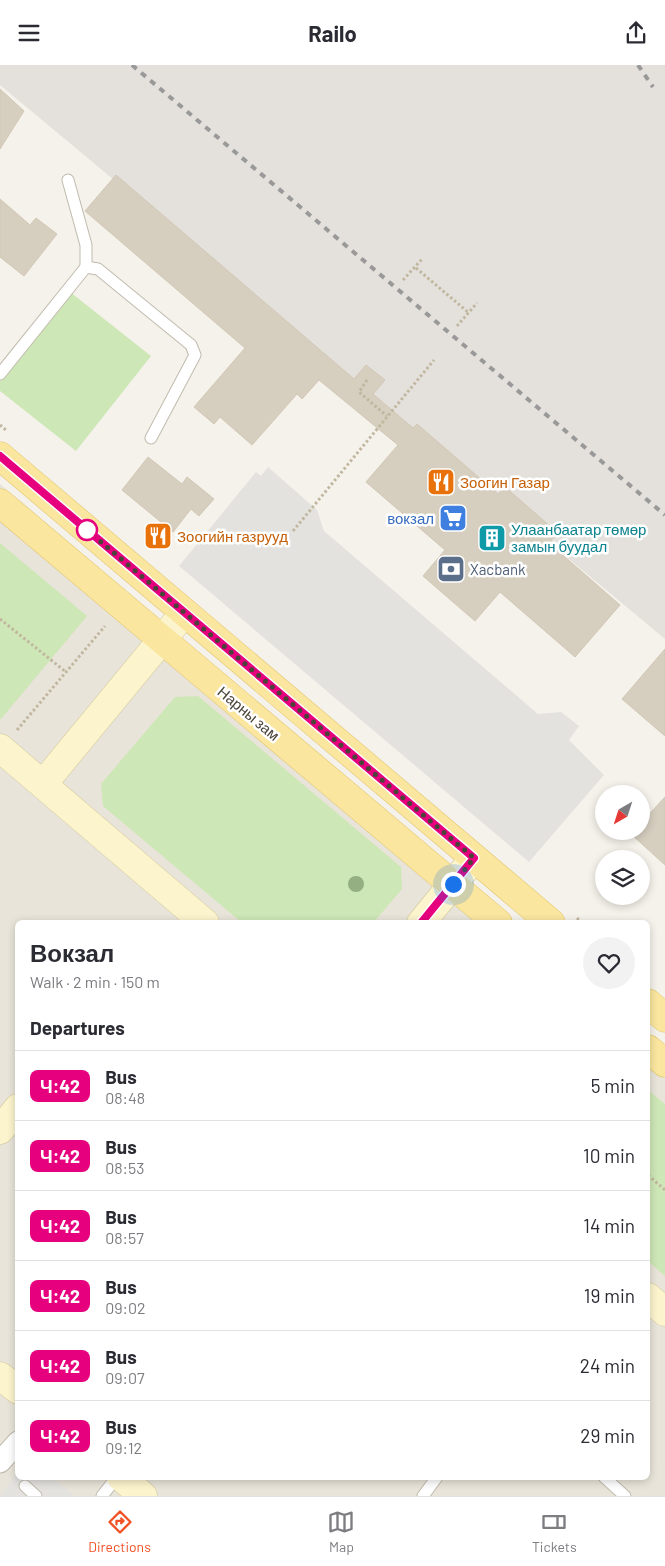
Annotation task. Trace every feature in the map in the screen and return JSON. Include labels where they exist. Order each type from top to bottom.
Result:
[{"type":"main road","points":[[0,456],[547,920]]},
{"type":"main road","name":"Нарны зам","points":[[0,503],[495,920]]},
{"type":"main road","points":[[650,1005],[665,1018]]},
{"type":"main road","points":[[650,1051],[665,1063]]},
{"type":"street","points":[[44,784],[184,613]]},
{"type":"street","points":[[9,738],[44,784],[188,917]]},
{"type":"street","points":[[423,920],[474,858]]},
{"type":"street","points":[[0,1129],[15,1112]]},
{"type":"street","points":[[650,1299],[665,1312]]},
{"type":"street","points":[[0,1376],[15,1388]]},
{"type":"street","points":[[0,1462],[15,1445]]},
{"type":"street","points":[[124,1480],[143,1496]]},
{"type":"lane","points":[[0,374],[86,267],[86,245],[68,180]]},
{"type":"lane","points":[[86,267],[98,269],[191,345],[195,355],[151,438]]},
{"type":"lane","points":[[102,1496],[115,1480]]},
{"type":"lane","points":[[422,1496],[435,1480]]},
{"type":"lane","points":[[607,1480],[625,1496]]},
{"type":"lane","points":[[25,1486],[36,1496]]},
{"type":"path","points":[[403,280],[416,268],[423,258]]},
{"type":"path","points":[[416,268],[469,313]]},
{"type":"path","points":[[457,326],[477,303]]},
{"type":"path","points":[[293,531],[434,360]]},
{"type":"path","points":[[367,381],[359,392],[388,416]]},
{"type":"path","points":[[0,619],[66,672]]},
{"type":"path","points":[[9,738],[110,620]]},
{"type":"path","points":[[650,1177],[665,1190]]},
{"type":"shaded area","points":[[0,65],[665,65],[665,639],[0,85]]},
{"type":"shaded area","points":[[268,467],[317,510],[324,531],[538,714],[561,712],[579,726],[569,740],[604,775],[529,862],[179,566],[256,472],[261,476]]},
{"type":"shaded area","points":[[0,484],[510,920],[15,920],[15,1480],[650,1480],[650,1041],[665,1054],[665,1496],[0,1496]]},
{"type":"shaded area","points":[[15,1475],[15,1480],[55,1480],[75,1496],[0,1496]]},
{"type":"green space","points":[[70,292],[151,356],[76,451],[0,391],[0,381]]},
{"type":"green space","points":[[0,543],[87,616],[0,720]]},
{"type":"green space","points":[[198,696],[401,867],[402,889],[376,920],[239,920],[103,806],[101,784],[175,697]]},
{"type":"green space","points":[[650,1092],[665,1104],[665,1276],[650,1263]]},
{"type":"building","points":[[0,89],[24,111],[0,149]]},
{"type":"building","points":[[116,175],[354,379],[366,365],[385,380],[373,394],[413,428],[417,424],[498,494],[505,487],[558,533],[549,543],[620,605],[575,657],[500,592],[475,621],[423,576],[445,550],[366,482],[398,445],[319,380],[302,399],[297,394],[252,445],[220,417],[214,424],[194,407],[245,348],[85,211]]},
{"type":"building","points":[[0,199],[30,225],[36,218],[57,234],[24,276],[0,257]]},
{"type":"building","points":[[148,457],[182,484],[187,477],[214,499],[199,516],[191,509],[173,532],[122,490]]},
{"type":"building","points":[[665,649],[665,736],[622,699]]},
{"type":"building","points":[[665,797],[665,865],[638,840],[650,840],[650,813]]},
{"type":"railway","points":[[132,65],[665,515]]},
{"type":"railway","points":[[638,65],[653,87]]},
{"type":"bus line","name":"Ч:42","points":[[0,456],[474,858],[423,920]]},
{"type":"place","name":"Зоогин Газар","points":[[441,482]]},
{"type":"place","name":"вокзал","points":[[453,518]]},
{"type":"place","name":"Зоогийн газрууд","points":[[158,536]]},
{"type":"place","name":"Улаанбаатар төмөр замын буудал","points":[[492,538]]},
{"type":"place","name":"Xacbank","points":[[451,569]]},
{"type":"route","points":[[87,530],[474,858],[453,884]]}]
